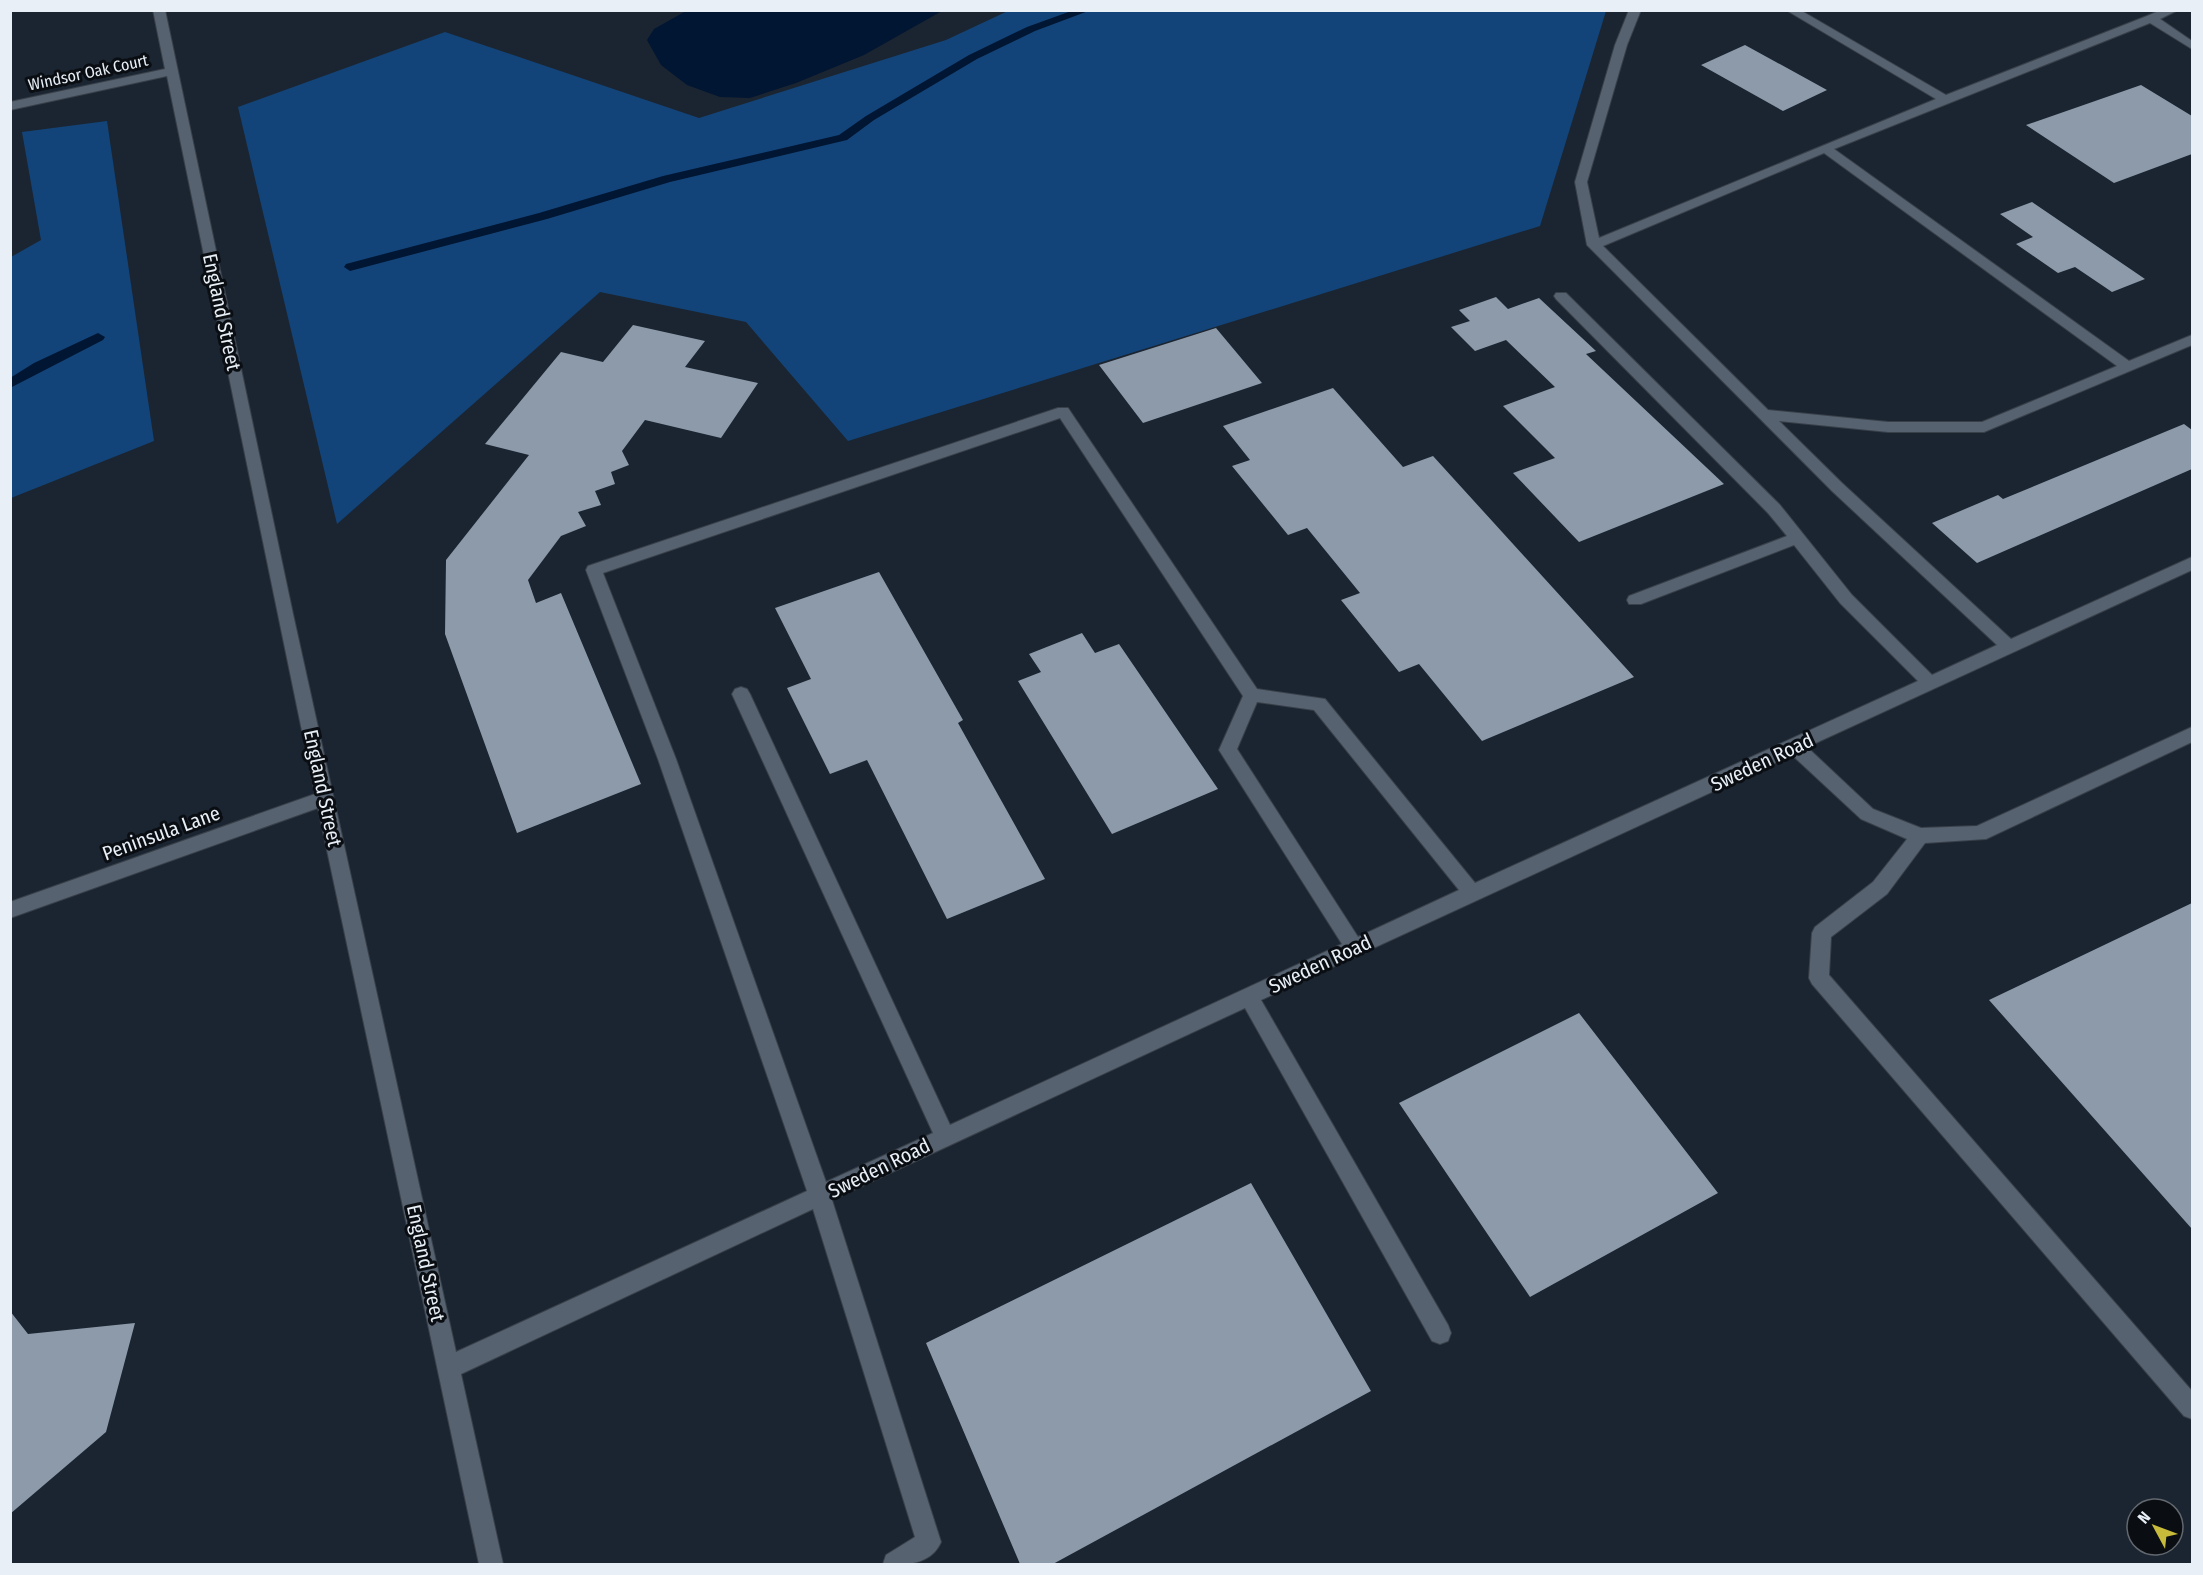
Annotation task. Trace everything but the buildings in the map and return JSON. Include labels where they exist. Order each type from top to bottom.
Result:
[{"type":"street","name":"England Street","points":[[159,10],[285,614],[490,1564]]},
{"type":"street","points":[[1635,10],[1621,45],[1581,182],[1594,245],[1837,486],[2009,648]]},
{"type":"street","points":[[1791,10],[1945,99]]},
{"type":"street","points":[[1594,245],[1945,99],[2173,10]]},
{"type":"street","points":[[2151,18],[2193,46]]},
{"type":"street","name":"Windsor Oak Court","points":[[10,106],[172,71]]},
{"type":"street","points":[[1825,148],[2128,367]]},
{"type":"street","points":[[1561,296],[1773,509],[1846,599],[1931,684]]},
{"type":"street","points":[[1763,414],[1888,427],[1983,427],[2193,340]]},
{"type":"street","points":[[895,1564],[929,1542],[820,1196],[667,759],[594,570],[1063,412],[1252,695],[1319,704],[1473,894]]},
{"type":"street","points":[[1635,600],[1797,538]]},
{"type":"street","name":"Sweden Road","points":[[448,1368],[2193,563]]},
{"type":"street","points":[[741,694],[945,1137]]},
{"type":"street","points":[[1252,695],[1228,750],[1355,948]]},
{"type":"street","points":[[1795,747],[1867,814],[1920,836],[1979,834],[2193,734]]},
{"type":"street","name":"Peninsula Lane","points":[[10,910],[326,798]]},
{"type":"street","points":[[1920,836],[1880,888],[1822,933],[1819,978],[2193,1408]]},
{"type":"street","points":[[1249,997],[1440,1333]]},
{"type":"shaded area","points":[[1010,10],[1606,11],[1540,226],[848,441],[746,322],[600,292],[337,524],[238,107],[445,32],[699,118],[946,40]]},
{"type":"shaded area","points":[[686,11],[942,11],[864,55],[796,83],[750,98],[720,97],[687,85],[661,65],[647,40],[654,29]]},
{"type":"shaded area","points":[[107,121],[154,441],[11,498],[11,257],[41,240],[22,132]]},
{"type":"waterway","points":[[350,267],[543,216],[667,179],[843,138],[870,118],[973,57],[1031,29],[1086,10]]},
{"type":"waterway","points":[[10,384],[39,366],[98,337]]}]
